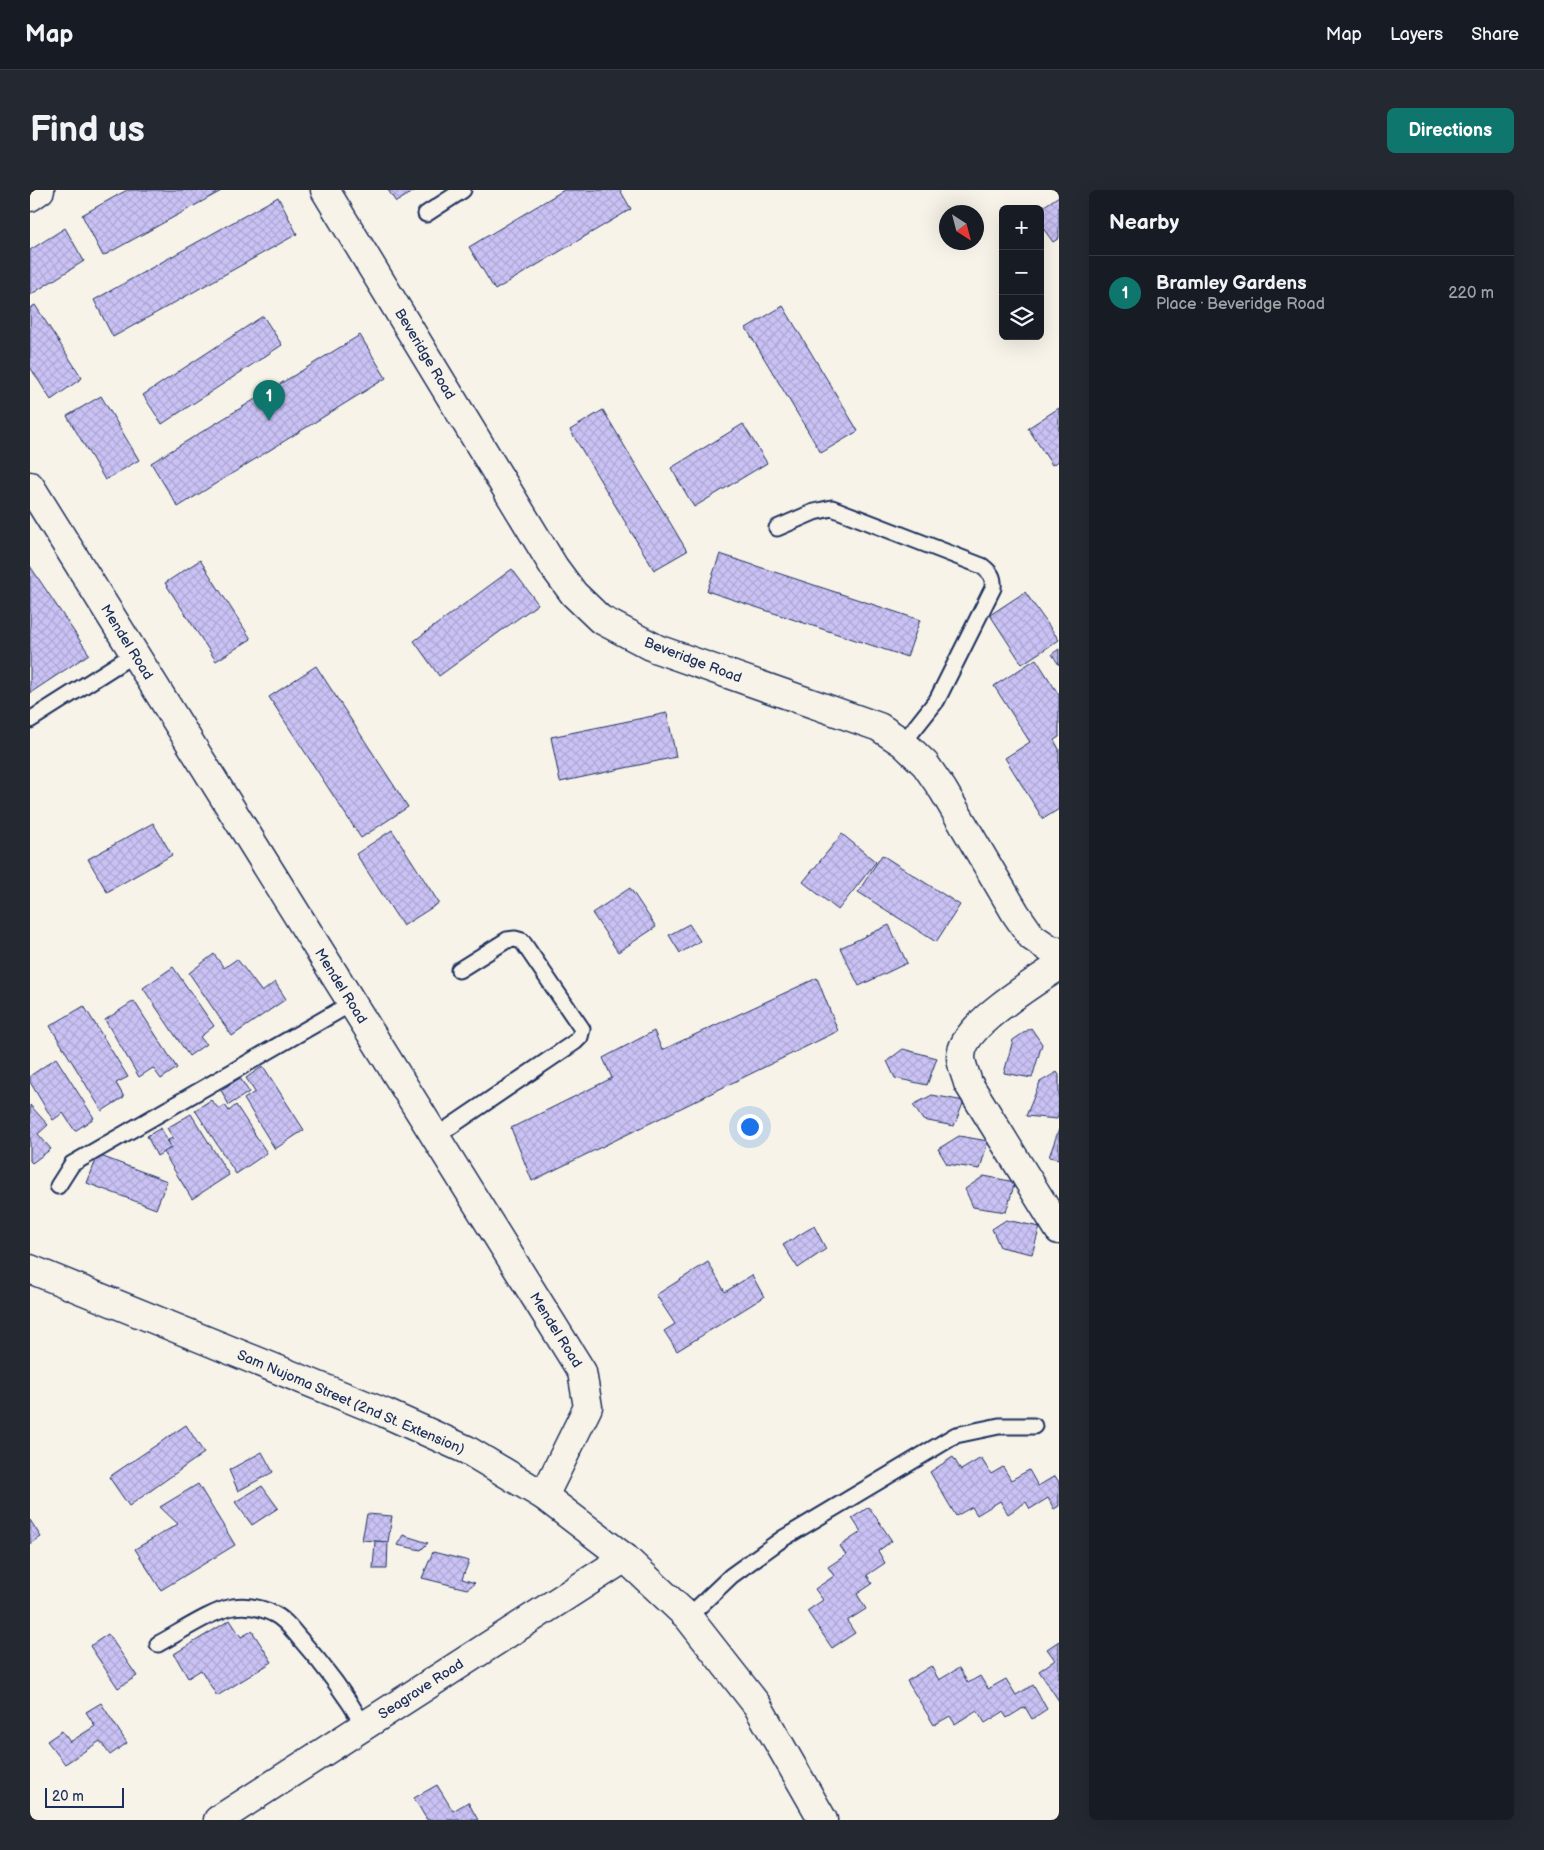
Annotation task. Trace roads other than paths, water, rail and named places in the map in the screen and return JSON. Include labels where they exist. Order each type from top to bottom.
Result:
[{"type":"main road","points":[[30,197],[40,190]]},
{"type":"main road","name":"Beveridge Road","points":[[325,190],[554,567],[574,594],[600,618],[656,649],[879,727],[903,743],[925,764],[943,790],[1016,914],[1032,937],[1054,952],[1059,951]]},
{"type":"main road","name":"Mendel Road","points":[[30,486],[582,1372],[588,1407],[544,1496]]},
{"type":"main road","points":[[1059,966],[999,1007],[970,1034],[961,1056],[968,1083],[1059,1230]]},
{"type":"main road","name":"Sam Nujoma Street (2nd St. Extension)","points":[[30,1269],[385,1413],[467,1450],[544,1496],[625,1558],[688,1617],[757,1705],[822,1820]]},
{"type":"main road","name":"Seagrave Road","points":[[218,1820],[625,1558]]},
{"type":"lane","points":[[426,214],[462,190]]},
{"type":"lane","points":[[777,528],[814,512],[832,508],[982,566],[991,573],[993,588],[937,700],[903,743]]},
{"type":"lane","points":[[30,720],[134,654]]},
{"type":"lane","points":[[435,1137],[575,1042],[580,1037],[582,1029],[522,941],[515,939],[507,940],[459,970]]},
{"type":"lane","points":[[58,1186],[72,1164],[352,1004]]},
{"type":"lane","points":[[688,1617],[731,1576],[782,1539],[956,1434],[998,1426],[1034,1426]]},
{"type":"lane","points":[[158,1644],[217,1612],[232,1607],[248,1606],[275,1614],[287,1623],[320,1661],[364,1726]]},
{"type":"place","name":"Bramley Gardens","points":[[269,421]]}]
